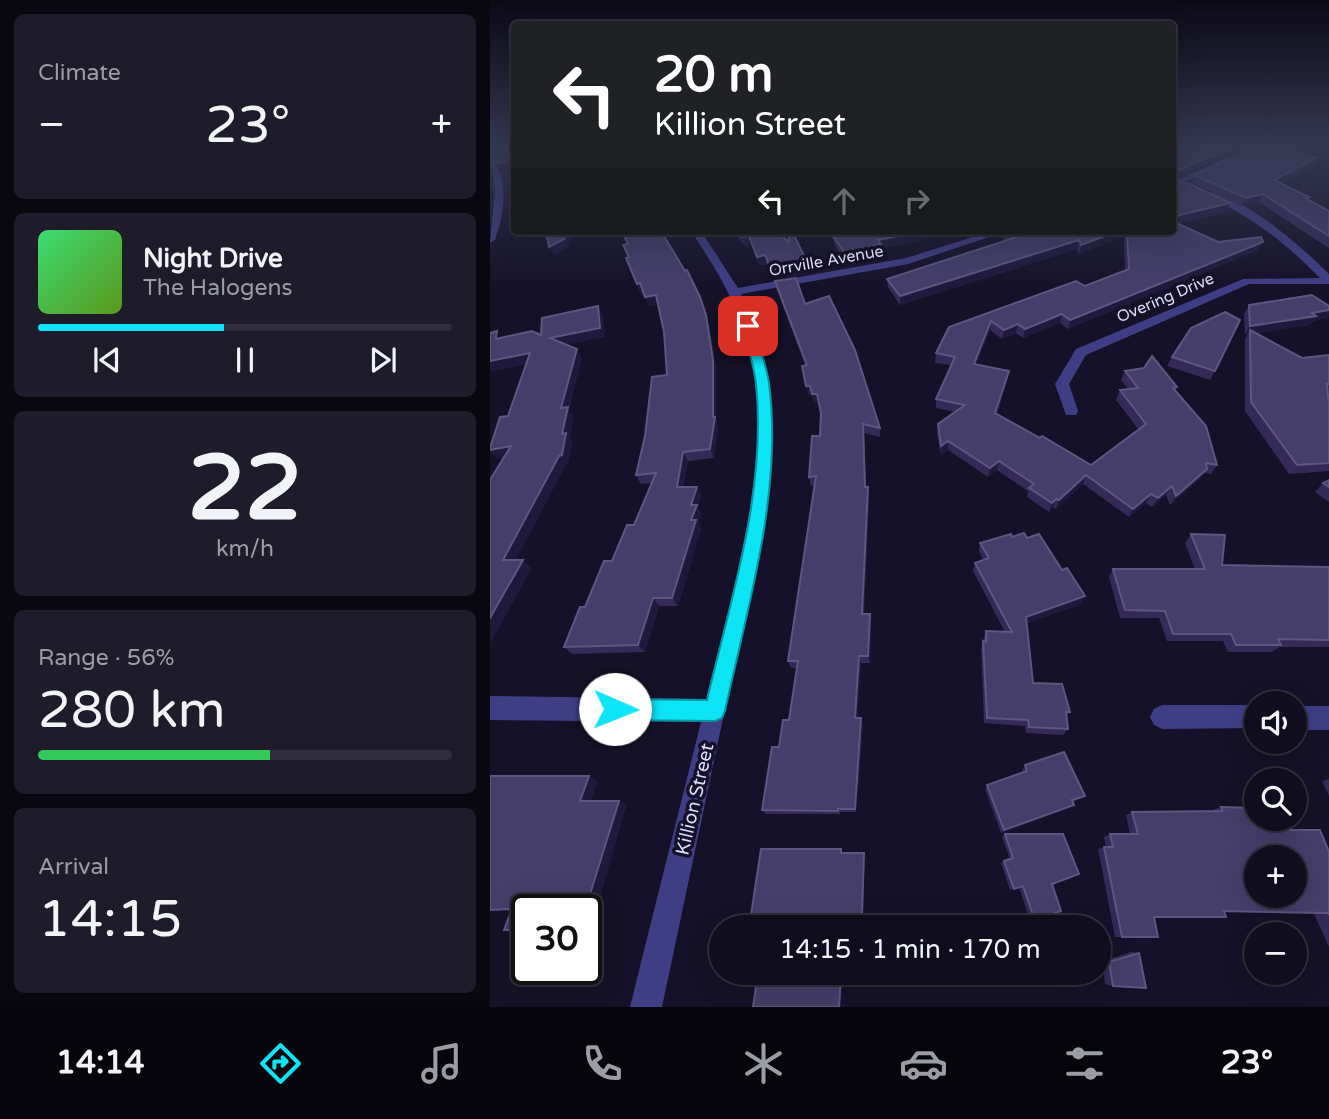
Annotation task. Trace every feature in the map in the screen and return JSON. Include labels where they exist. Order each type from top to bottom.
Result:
[{"type":"street","points":[[490,240],[500,193]]},
{"type":"street","points":[[1203,193],[1266,223],[1297,247],[1329,281]]},
{"type":"street","name":"Killion Street","points":[[646,1007],[750,556],[764,469],[762,383],[748,326],[736,292],[699,235]]},
{"type":"street","name":"Orrville Avenue","points":[[736,292],[908,261],[989,235]]},
{"type":"street","name":"Overing Drive","points":[[1071,411],[1062,384],[1081,352],[1247,281],[1329,281]]},
{"type":"street","points":[[490,708],[715,711]]},
{"type":"street","points":[[1162,717],[1244,718]]},
{"type":"street","points":[[1307,718],[1329,718]]},
{"type":"building","points":[[1176,193],[1209,193],[1230,203],[1176,216]]},
{"type":"building","points":[[1235,193],[1301,193],[1329,211],[1329,236],[1263,194],[1246,198]]},
{"type":"building","points":[[1176,223],[1218,242],[1261,237],[1263,242],[1070,320],[1062,314],[1025,329],[1018,324],[1004,330],[991,321],[974,364],[1009,371],[995,413],[1040,438],[1042,436],[1091,465],[1146,424],[1120,390],[1138,388],[1125,371],[1144,368],[1152,356],[1177,387],[1173,388],[1206,426],[1217,465],[1206,463],[1207,469],[1176,496],[1172,486],[1158,498],[1151,494],[1133,509],[1086,475],[1059,500],[1056,499],[1052,503],[1029,488],[1034,484],[999,461],[990,468],[948,441],[941,446],[938,424],[965,405],[936,399],[955,357],[936,353],[949,327],[1076,281],[1085,286],[1129,269],[1127,235],[1176,235]]},
{"type":"building","points":[[547,235],[566,235],[564,239],[549,247]]},
{"type":"building","points":[[624,235],[663,235],[685,271],[687,270],[700,297],[706,315],[713,360],[715,417],[710,449],[683,452],[677,487],[697,487],[691,505],[697,505],[691,520],[696,520],[672,598],[653,598],[638,645],[564,647],[580,607],[585,607],[604,561],[612,561],[627,525],[634,525],[656,473],[636,475],[645,436],[652,377],[667,375],[664,332],[656,295],[645,297],[626,258],[629,257],[623,245],[628,244]]},
{"type":"building","points":[[741,235],[782,235],[788,242],[789,235],[794,235],[808,264],[771,270],[765,255],[757,257],[749,236]]},
{"type":"building","points":[[903,235],[878,240],[881,244],[847,256],[833,236]]},
{"type":"building","points":[[1013,235],[1107,235],[1081,245],[1079,240],[900,296],[887,279],[1017,237]]},
{"type":"building","points":[[796,278],[805,304],[829,296],[855,350],[880,428],[863,424],[865,487],[868,487],[862,614],[870,614],[868,656],[859,656],[855,718],[861,718],[855,809],[838,811],[762,810],[772,747],[779,747],[783,720],[789,720],[798,661],[788,661],[816,476],[809,477],[812,436],[820,436],[821,413],[817,394],[812,394],[810,386],[806,386],[802,366],[807,365],[775,281]]},
{"type":"building","points":[[1312,295],[1329,306],[1329,310],[1312,313],[1316,316],[1250,326],[1249,305]]},
{"type":"building","points":[[598,306],[600,328],[550,338],[577,349],[561,408],[568,407],[562,434],[566,433],[562,455],[559,456],[503,560],[523,560],[490,618],[490,480],[511,446],[490,448],[500,417],[508,416],[530,353],[490,361],[490,333],[497,331],[496,339],[532,331],[541,335],[542,318]]},
{"type":"building","points":[[1225,312],[1240,320],[1215,371],[1172,357],[1191,328]]},
{"type":"building","points":[[1250,330],[1302,358],[1329,355],[1329,463],[1297,465],[1251,402]]},
{"type":"building","points":[[1024,533],[1027,538],[1039,534],[1062,570],[1067,568],[1085,596],[1026,617],[1033,683],[1062,684],[1070,712],[1066,712],[1068,729],[1029,727],[1028,720],[987,718],[983,641],[986,642],[986,631],[1012,632],[975,563],[989,558],[980,543]]},
{"type":"building","points":[[1191,534],[1225,535],[1222,565],[1329,567],[1329,640],[1278,639],[1281,645],[1236,645],[1231,634],[1173,634],[1165,611],[1125,610],[1113,569],[1205,569]]},
{"type":"building","points":[[1064,752],[1085,796],[1072,800],[1074,805],[1004,830],[987,785],[1027,771],[1025,765]]},
{"type":"building","points":[[490,776],[589,776],[580,801],[619,801],[590,894],[511,894],[511,909],[490,910]]},
{"type":"building","points":[[1221,807],[1244,808],[1244,831],[1320,830],[1329,852],[1329,915],[1224,911],[1226,917],[1154,917],[1158,937],[1122,937],[1104,847],[1113,847],[1110,834],[1138,834],[1132,812],[1223,811]]},
{"type":"building","points":[[1005,834],[1063,834],[1079,874],[1052,884],[1061,911],[1051,915],[1033,915],[1023,886],[1014,889],[1004,861],[1013,858]]},
{"type":"building","points":[[761,849],[841,849],[841,853],[864,853],[862,915],[751,915]]},
{"type":"building","points":[[511,912],[511,930],[504,930]]},
{"type":"building","points":[[1139,953],[1146,988],[1113,986],[1111,961]]},
{"type":"building","points":[[756,985],[840,985],[839,1007],[753,1007]]},
{"type":"route","points":[[615,709],[715,711],[750,556],[764,469],[762,383],[748,326]]}]
